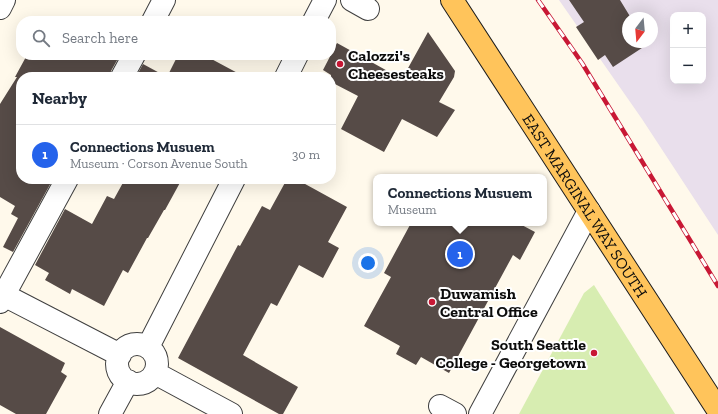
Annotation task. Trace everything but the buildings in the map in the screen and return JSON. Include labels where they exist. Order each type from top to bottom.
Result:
[{"type":"main road","name":"EAST MARGINAL WAY SOUTH","points":[[452,0],[718,410]]},
{"type":"street","points":[[0,8],[4,0]]},
{"type":"street","points":[[156,16],[164,0]]},
{"type":"street","points":[[317,16],[325,0]]},
{"type":"street","points":[[125,72],[131,60]]},
{"type":"street","points":[[288,72],[294,60]]},
{"type":"street","points":[[64,184],[1,296],[120,355]]},
{"type":"street","points":[[148,347],[231,184]]},
{"type":"street","points":[[480,414],[589,211]]},
{"type":"street","points":[[138,344],[148,347],[154,352],[156,358],[157,364],[155,373],[149,380],[143,383],[136,384],[128,381],[124,378],[118,366],[120,355],[131,345],[138,344]]},
{"type":"street","points":[[155,373],[231,414]]},
{"type":"street","points":[[110,414],[128,381]]},
{"type":"shaded area","points":[[559,0],[718,0],[718,235],[642,119]]},
{"type":"green space","name":"South Seattle College - Georgetown","points":[[594,285],[675,414],[519,414],[584,293]]},
{"type":"railway","points":[[538,0],[582,63],[718,286]]},
{"type":"place","name":"Calozzi's Cheesesteaks","points":[[340,64]]},
{"type":"place","name":"Connections Musuem","points":[[460,254]]},
{"type":"place","name":"Duwamish Central Office","points":[[432,302]]},
{"type":"place","name":"South Seattle College - Georgetown","points":[[594,353]]}]
